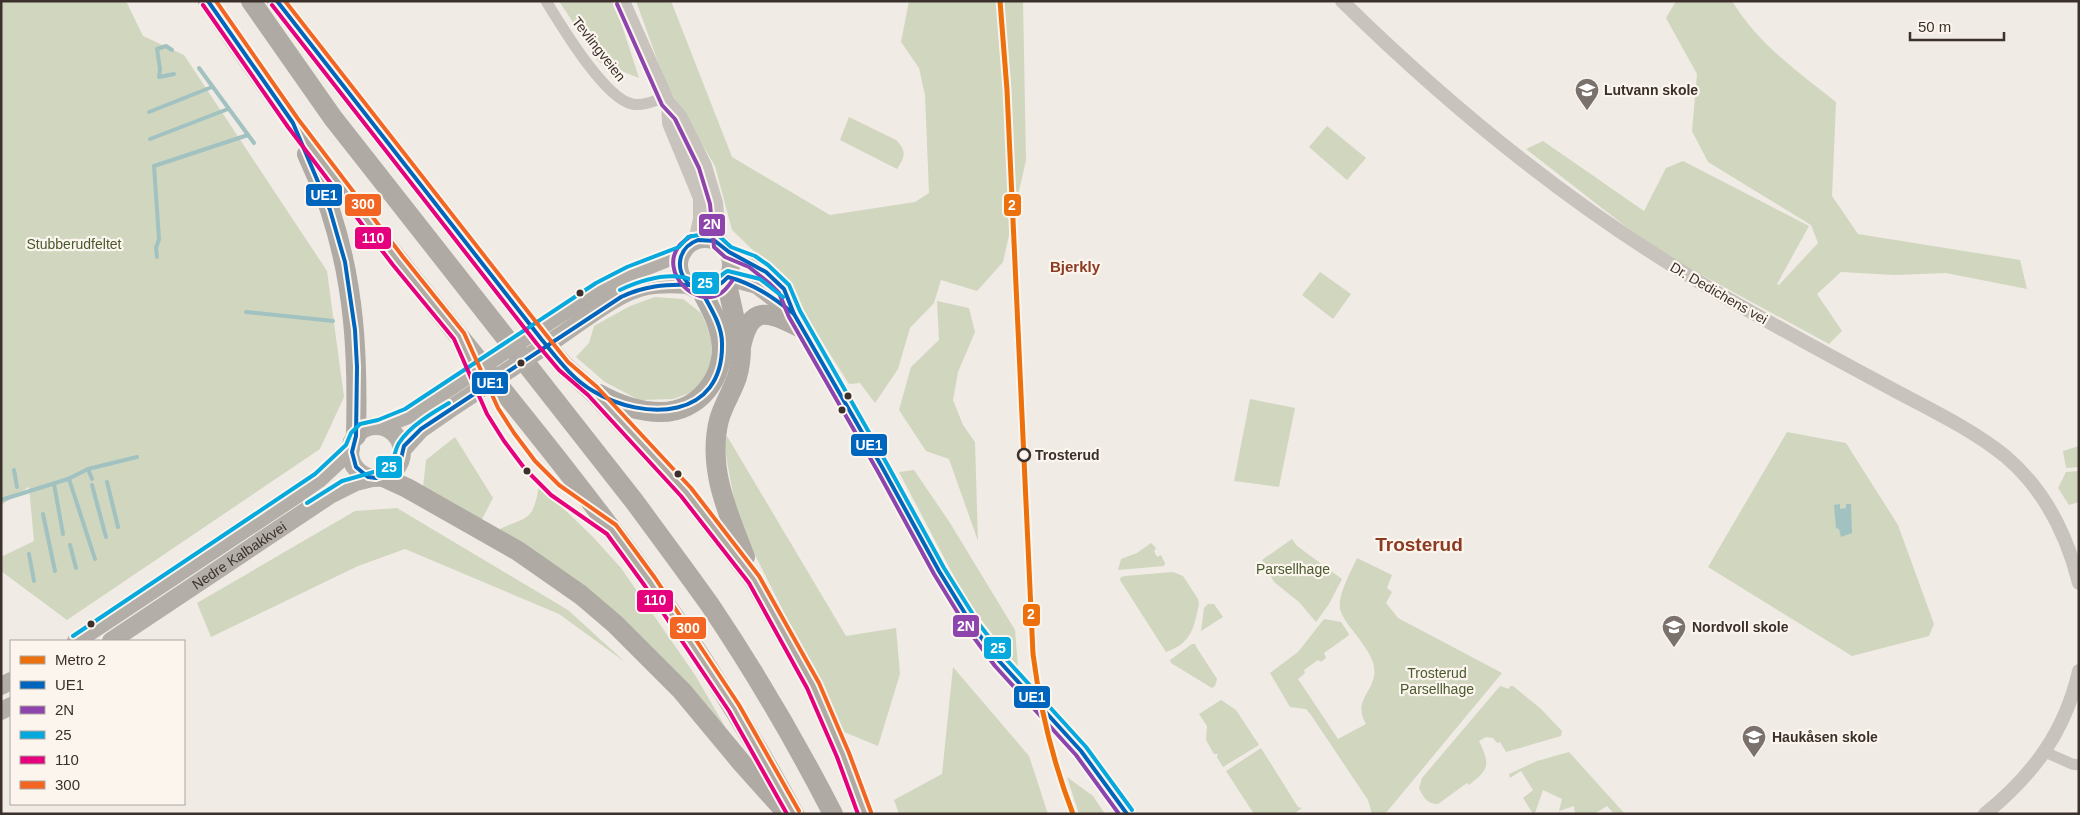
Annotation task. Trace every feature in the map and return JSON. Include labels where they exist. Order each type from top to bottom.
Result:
[{"type":"highway","points":[[208,1],[293,123],[398,261],[560,463],[650,582],[734,708],[794,814]]},
{"type":"highway","points":[[251,1],[333,118],[634,501],[709,604],[790,734],[833,814]]},
{"type":"highway","points":[[277,1],[542,340],[564,366],[592,391],[686,492],[754,580],[813,685],[843,755],[865,814]]},
{"type":"highway","points":[[293,123],[333,222],[345,262],[351,294],[357,367],[357,406],[353,443],[354,464],[364,475],[407,488],[518,551],[581,595],[614,624],[682,691],[741,762],[788,814]]},
{"type":"highway","points":[[353,443],[364,429],[380,426],[408,415],[615,279],[708,239],[752,262],[773,278],[784,289],[802,326]]},
{"type":"highway","points":[[689,247],[680,270],[695,288],[734,346]]},
{"type":"highway","points":[[724,248],[730,260],[727,279],[737,377],[722,412],[716,440],[716,464],[720,486],[754,580]]},
{"type":"highway","points":[[377,478],[394,472],[398,467],[402,450],[421,429],[605,306],[633,291],[660,284],[715,289],[727,279]]},
{"type":"highway","points":[[727,279],[757,285],[802,326]]},
{"type":"highway","points":[[592,391],[608,399],[654,412],[670,411],[687,406],[702,396],[714,381],[747,324],[752,319],[764,315],[778,317],[802,326]]},
{"type":"highway","points":[[380,426],[386,428],[397,437],[402,450]]},
{"type":"highway","name":"Nedre Kalbakkvei","points":[[77,640],[318,479],[353,443]]},
{"type":"highway","name":"Nedre Kalbakkvei","points":[[112,640],[330,494],[356,482],[377,478]]},
{"type":"main road","points":[[802,326],[947,585],[970,622],[1000,662],[1081,751],[1127,814]]},
{"type":"street","name":"Tevlingveien","points":[[546,1],[573,44],[600,79],[619,99],[631,104],[642,105],[666,100]]},
{"type":"street","points":[[623,1],[666,100],[680,116],[710,178],[724,248]]},
{"type":"street","name":"Dr. Dedichens vei","points":[[1342,1],[1422,76],[1482,128],[1559,188],[1630,238],[1678,269],[1776,326],[1964,428],[2006,457],[2038,492],[2054,516],[2069,548],[2079,583]]},
{"type":"street","points":[[666,100],[668,123],[700,198],[700,219],[689,247]]},
{"type":"street","points":[[1985,814],[2019,785],[2045,752],[2071,702],[2079,671]]},
{"type":"street","points":[[2045,752],[2072,764],[2079,765]]},
{"type":"green space","name":"Stubberudfeltet","points":[[1,1],[126,1],[143,36],[184,55],[327,271],[344,397],[320,449],[67,620],[1,571],[1,557],[34,541],[29,487],[1,505]]},
{"type":"green space","points":[[559,1],[614,1],[639,78],[599,62]]},
{"type":"green space","points":[[636,1],[671,1],[732,157],[830,215],[915,202],[929,193],[925,95],[919,68],[901,42],[909,1],[1023,1],[1026,160],[1003,262],[977,291],[941,280],[934,303],[910,328],[898,369],[875,403],[860,383],[849,384],[781,277],[732,230],[715,166],[666,84]]},
{"type":"green space","points":[[1676,1],[1732,1],[1766,44],[1836,102],[1832,196],[1858,234],[2020,260],[2027,289],[1946,273],[1894,275],[1841,272],[1817,294],[1842,331],[1829,344],[1656,250],[1526,149],[1543,141],[1644,211],[1666,168],[1683,161],[1809,226],[1777,284],[1779,285],[1818,243],[1811,225],[1708,162],[1692,131],[1697,74],[1666,18]]},
{"type":"green space","points":[[849,117],[896,140],[902,147],[904,154],[897,169],[840,140]]},
{"type":"green space","points":[[1327,126],[1366,158],[1347,180],[1309,147]]},
{"type":"green space","points":[[1320,272],[1351,294],[1333,319],[1302,295]]},
{"type":"green space","points":[[655,297],[683,299],[701,313],[711,334],[709,372],[695,391],[673,399],[639,400],[605,382],[576,357],[589,343],[594,326],[630,306]]},
{"type":"green space","points":[[937,301],[969,308],[975,332],[958,372],[953,400],[963,425],[975,442],[978,541],[949,459],[926,451],[899,410],[911,367],[939,340]]},
{"type":"green space","points":[[1250,399],[1295,408],[1279,487],[1234,481]]},
{"type":"green space","points":[[1787,432],[1846,443],[1898,525],[1934,624],[1929,636],[1852,656],[1708,567]]},
{"type":"green space","points":[[727,436],[846,636],[896,628],[900,674],[878,746],[844,732],[738,521],[724,445]]},
{"type":"green space","points":[[455,437],[493,498],[481,521],[423,487],[426,460]]},
{"type":"green space","points":[[2079,446],[2079,467],[2066,468],[2063,451]]},
{"type":"green space","points":[[914,470],[950,523],[1015,630],[1018,667],[968,603],[899,472]]},
{"type":"green space","points":[[2079,471],[2079,502],[2069,505],[2058,488],[2066,472]]},
{"type":"green space","points":[[539,485],[592,536],[621,568],[695,675],[734,742],[609,613],[494,532],[526,518],[534,507]]},
{"type":"green space","points":[[397,508],[568,610],[625,662],[559,614],[405,549],[358,566],[211,637],[197,603],[355,511]]},
{"type":"green space","name":"Parsellhage","points":[[1292,539],[1297,546],[1342,579],[1329,604],[1316,622],[1299,602],[1274,582],[1262,560]]},
{"type":"green space","points":[[1151,543],[1156,548],[1154,551],[1157,557],[1161,555],[1165,563],[1164,566],[1118,570],[1121,559],[1137,553]]},
{"type":"green space","name":"Trosterud Parsellhage","points":[[1357,558],[1392,575],[1387,588],[1392,592],[1386,603],[1398,618],[1502,673],[1385,814],[1372,814],[1368,800],[1311,715],[1306,709],[1290,707],[1270,673],[1298,652],[1324,619],[1341,622],[1349,634],[1348,636],[1324,653],[1326,658],[1321,662],[1318,660],[1304,670],[1305,673],[1298,679],[1338,739],[1366,724],[1361,708],[1372,682],[1374,667],[1360,639],[1345,620],[1340,606],[1342,592]]},
{"type":"green space","points":[[1173,572],[1183,576],[1198,599],[1199,604],[1193,627],[1187,639],[1166,652],[1120,580],[1121,577],[1125,576]]},
{"type":"green space","points":[[1208,604],[1214,604],[1223,617],[1201,631],[1204,608]]},
{"type":"green space","points":[[1192,644],[1195,644],[1217,679],[1215,686],[1212,688],[1171,663],[1170,660]]},
{"type":"green space","points":[[953,667],[1029,756],[1048,814],[899,814],[894,800],[942,774]]},
{"type":"green space","points":[[1500,686],[1509,689],[1510,686],[1513,686],[1541,709],[1562,731],[1561,736],[1506,752],[1500,742],[1497,743],[1493,738],[1486,737],[1479,741],[1486,761],[1486,766],[1481,775],[1469,785],[1467,783],[1438,804],[1428,801],[1419,788],[1422,778]]},
{"type":"green space","points":[[1221,700],[1236,710],[1259,745],[1223,767],[1217,757],[1218,754],[1214,754],[1206,740],[1207,726],[1199,714]]},
{"type":"green space","points":[[1261,748],[1298,807],[1302,808],[1294,814],[1254,814],[1226,771]]},
{"type":"green space","points":[[1569,752],[1625,814],[1614,814],[1607,806],[1594,814],[1575,814],[1574,806],[1559,811],[1562,799],[1543,790],[1533,814],[1523,798],[1533,790],[1521,771],[1510,778],[1509,774],[1537,761]]},
{"type":"green space","points":[[1067,777],[1093,796],[1105,814],[1079,814]]},
{"type":"water","points":[[1840,504],[1840,509],[1846,508],[1846,504],[1851,504],[1852,533],[1841,537],[1839,529],[1836,528],[1834,505]]},
{"type":"waterway","points":[[172,50],[166,46],[157,49],[160,69],[159,77],[174,74]]},
{"type":"waterway","points":[[199,68],[254,143]]},
{"type":"waterway","points":[[149,112],[212,87]]},
{"type":"waterway","points":[[150,139],[228,109]]},
{"type":"waterway","points":[[157,257],[156,248],[159,239],[154,166],[248,135]]},
{"type":"waterway","points":[[246,312],[333,321]]},
{"type":"waterway","points":[[1,500],[68,479],[88,469],[137,457]]},
{"type":"waterway","points":[[88,469],[92,479]]},
{"type":"waterway","points":[[14,470],[17,487]]},
{"type":"waterway","points":[[69,479],[95,559]]},
{"type":"waterway","points":[[107,482],[118,527]]},
{"type":"waterway","points":[[54,484],[63,534]]},
{"type":"waterway","points":[[92,485],[106,537]]},
{"type":"waterway","points":[[43,514],[55,571]]},
{"type":"waterway","points":[[70,545],[76,568]]},
{"type":"waterway","points":[[29,554],[34,581]]},
{"type":"metro line","name":"2","points":[[1000,1],[1007,90],[1033,654],[1039,695],[1048,735],[1059,775],[1073,814]]},
{"type":"transit line","name":"UE1","points":[[208,1],[293,123],[330,210],[345,262],[355,330],[357,367],[356,436],[352,452],[356,467],[368,477],[376,478],[391,473],[400,463],[404,446],[421,429],[621,297],[655,286],[690,285]]},
{"type":"transit line","name":"300","points":[[216,1],[298,119],[403,257],[464,333],[498,408],[535,461],[559,485],[616,525],[655,578],[739,705],[799,811]]},
{"type":"transit line","name":"UE1","points":[[277,1],[542,340],[565,368],[585,386],[613,401],[657,410],[677,408],[696,400],[710,387],[719,368],[722,343],[720,329],[701,290]]},
{"type":"transit line","name":"300","points":[[285,1],[568,362],[597,387],[691,488],[759,576],[819,683],[849,753],[871,812]]},
{"type":"transit line","name":"2N","points":[[617,4],[662,105],[675,119],[699,168],[710,204],[714,247],[725,257],[749,267],[779,293],[789,317],[934,574],[969,631],[995,666],[1076,755],[1119,814]]},
{"type":"transit line","name":"110","points":[[203,5],[288,127],[393,265],[454,339],[487,414],[525,469],[551,495],[607,534],[645,586],[729,711],[787,814]]},
{"type":"transit line","name":"110","points":[[272,5],[537,344],[559,370],[588,395],[681,496],[749,583],[807,688],[837,757],[858,814]]},
{"type":"transit line","name":"25","points":[[73,636],[315,474],[346,445],[351,433],[360,424],[378,420],[405,409],[596,283],[627,267],[679,247],[688,237],[709,233],[719,236],[731,247],[755,256],[768,265],[789,285],[800,311],[944,568],[979,624],[1005,658],[1086,747],[1132,810]]},
{"type":"transit line","name":"2N","points":[[691,236],[680,245],[674,256],[673,266],[683,285],[691,292],[711,297],[723,292],[732,281]]},
{"type":"transit line","name":"UE1","points":[[698,240],[715,241],[729,252],[766,272],[784,289],[794,314],[763,292],[746,283],[728,277],[715,287],[702,290],[692,286],[684,279],[680,269],[681,258],[686,247],[698,240]]},
{"type":"transit line","name":"25","points":[[620,290],[642,281],[666,276],[682,277],[702,283],[709,283],[715,281],[728,271],[760,279],[783,297]]},
{"type":"transit line","name":"UE1","points":[[794,314],[939,571],[974,628],[1000,662],[1081,751],[1127,814]]},
{"type":"transit line","name":"25","points":[[307,503],[342,481],[388,468],[399,443],[409,431],[449,403]]},
{"type":"place","name":"Lutvann skole","points":[[1587,111]]},
{"type":"place","name":"Trosterud","points":[[1024,455]]},
{"type":"place","name":"Nordvoll skole","points":[[1674,648]]},
{"type":"place","name":"Haukåsen skole","points":[[1754,758]]},
{"type":"district","name":"Bjerkly","points":[[1075,267]]},
{"type":"district","name":"Trosterud","points":[[1419,544]]}]
